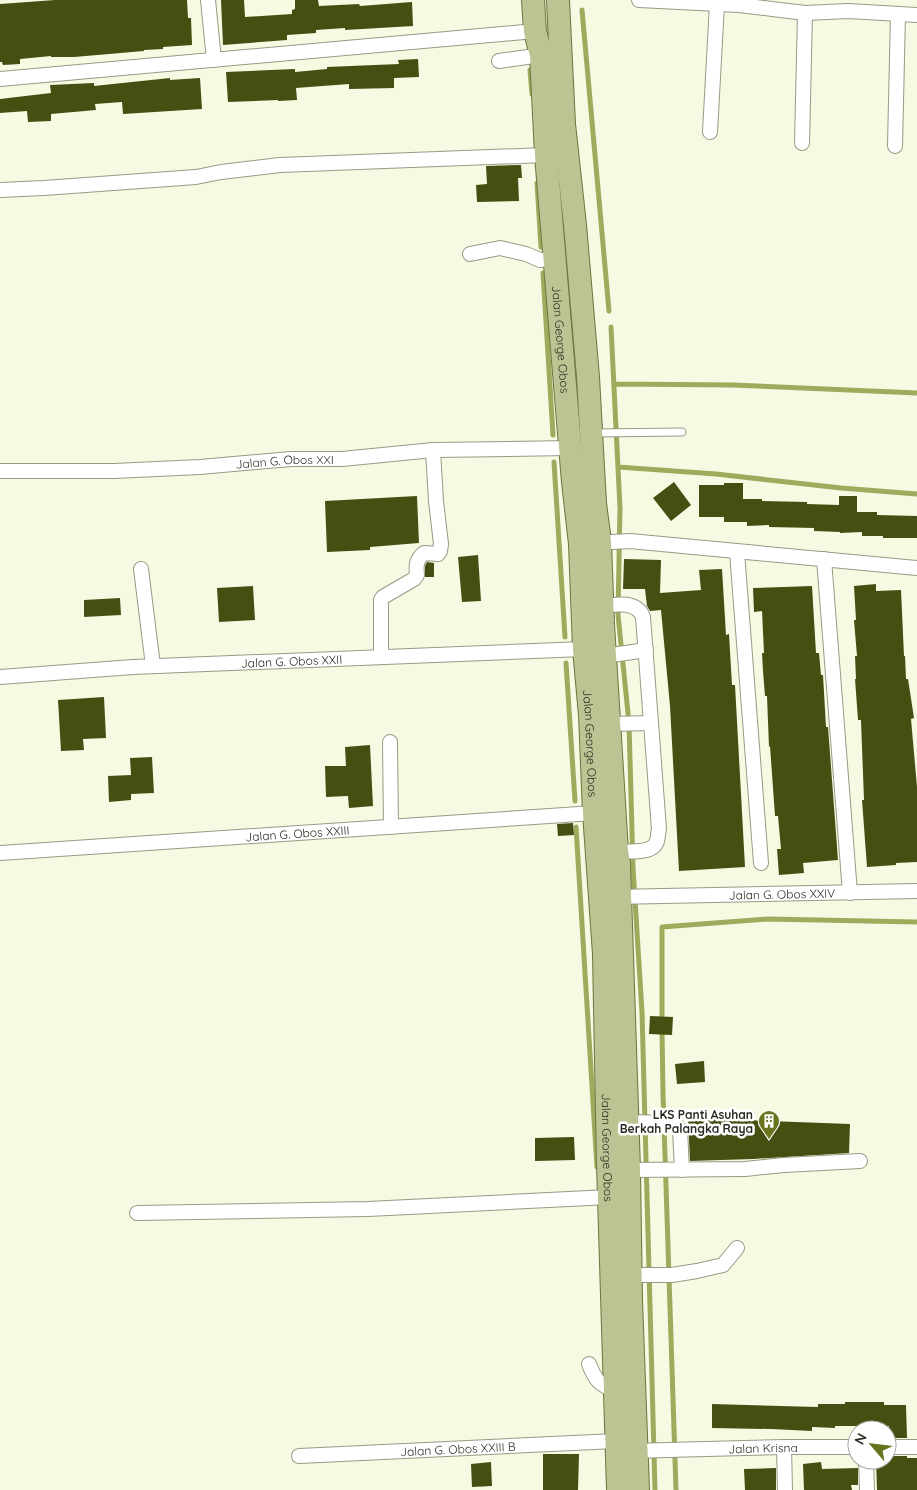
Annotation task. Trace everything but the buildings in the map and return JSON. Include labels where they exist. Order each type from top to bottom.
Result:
[{"type":"main road","name":"Jalan George Obos","points":[[533,0],[535,31],[541,55],[546,155],[570,448],[613,605],[618,654],[628,851],[619,864],[616,897],[604,954],[609,1197],[615,1391],[638,1490]]},
{"type":"main road","name":"Jalan George Obos","points":[[558,0],[564,124],[602,433],[595,503],[596,542],[584,649],[590,715],[594,812],[616,897],[640,1122],[643,1275],[628,1448],[618,1490]]},
{"type":"street","points":[[208,0],[214,60]]},
{"type":"street","points":[[639,0],[717,4],[739,3],[805,13],[848,6],[917,15]]},
{"type":"street","points":[[710,132],[717,4]]},
{"type":"street","points":[[802,143],[805,13]]},
{"type":"street","points":[[895,146],[898,14]]},
{"type":"street","points":[[0,79],[535,31]]},
{"type":"street","points":[[499,61],[541,55]]},
{"type":"street","points":[[0,190],[196,177],[280,165],[546,155]]},
{"type":"street","points":[[470,254],[500,248],[526,254],[540,260],[555,259]]},
{"type":"street","name":"Jalan G. Obos XXI","points":[[0,471],[200,467],[291,459],[342,459],[433,450],[570,448]]},
{"type":"street","points":[[380,657],[381,600],[414,579],[417,575],[416,564],[424,553],[438,554],[440,551],[433,450]]},
{"type":"street","points":[[596,542],[630,541],[917,568]]},
{"type":"street","points":[[737,552],[761,863]]},
{"type":"street","points":[[824,559],[850,893]]},
{"type":"street","points":[[141,569],[153,666]]},
{"type":"street","points":[[613,605],[634,606],[640,612],[644,625],[659,829],[654,847],[647,850],[628,851]]},
{"type":"street","name":"Jalan G. Obos XXII","points":[[0,678],[153,666],[584,649]]},
{"type":"street","points":[[618,654],[646,650]]},
{"type":"street","points":[[622,724],[651,723]]},
{"type":"street","points":[[390,742],[391,826]]},
{"type":"street","name":"Jalan G. Obos XXIII","points":[[0,853],[594,812]]},
{"type":"street","name":"Jalan G. Obos XXIV","points":[[616,897],[917,891]]},
{"type":"street","points":[[640,1122],[669,1123],[677,1126],[680,1130],[682,1170]]},
{"type":"street","points":[[641,1169],[745,1169],[860,1161]]},
{"type":"street","points":[[137,1213],[368,1209],[609,1197]]},
{"type":"street","points":[[643,1275],[672,1275],[724,1265],[737,1248]]},
{"type":"street","points":[[589,1364],[598,1382],[615,1391]]},
{"type":"street","points":[[784,1447],[785,1490]]},
{"type":"street","name":"Jalan Krisna","points":[[628,1448],[847,1447]]},
{"type":"street","points":[[897,1447],[917,1447]]},
{"type":"street","name":"Jalan G. Obos XXIII B","points":[[299,1456],[628,1448]]},
{"type":"street","points":[[866,1470],[867,1490]]},
{"type":"lane","points":[[602,433],[682,432]]},
{"type":"waterway","points":[[582,10],[609,311]]},
{"type":"waterway","points":[[530,70],[532,94]]},
{"type":"waterway","points":[[537,183],[541,247]]},
{"type":"waterway","points":[[543,273],[553,435]]},
{"type":"waterway","points":[[611,327],[620,508],[618,615],[629,723],[633,868],[642,1012],[655,1490]]},
{"type":"waterway","points":[[614,384],[733,385],[917,393]]},
{"type":"waterway","points":[[554,462],[565,637]]},
{"type":"waterway","points":[[618,467],[716,474],[841,488],[917,494]]},
{"type":"waterway","points":[[566,663],[575,801]]},
{"type":"waterway","points":[[576,827],[597,1167]]},
{"type":"waterway","points":[[662,1021],[662,927],[768,919],[917,922]]},
{"type":"waterway","points":[[662,1030],[676,1490]]},
{"type":"place","name":"LKS Panti Asuhan Berkah Palangka Raya","points":[[769,1140]]}]
